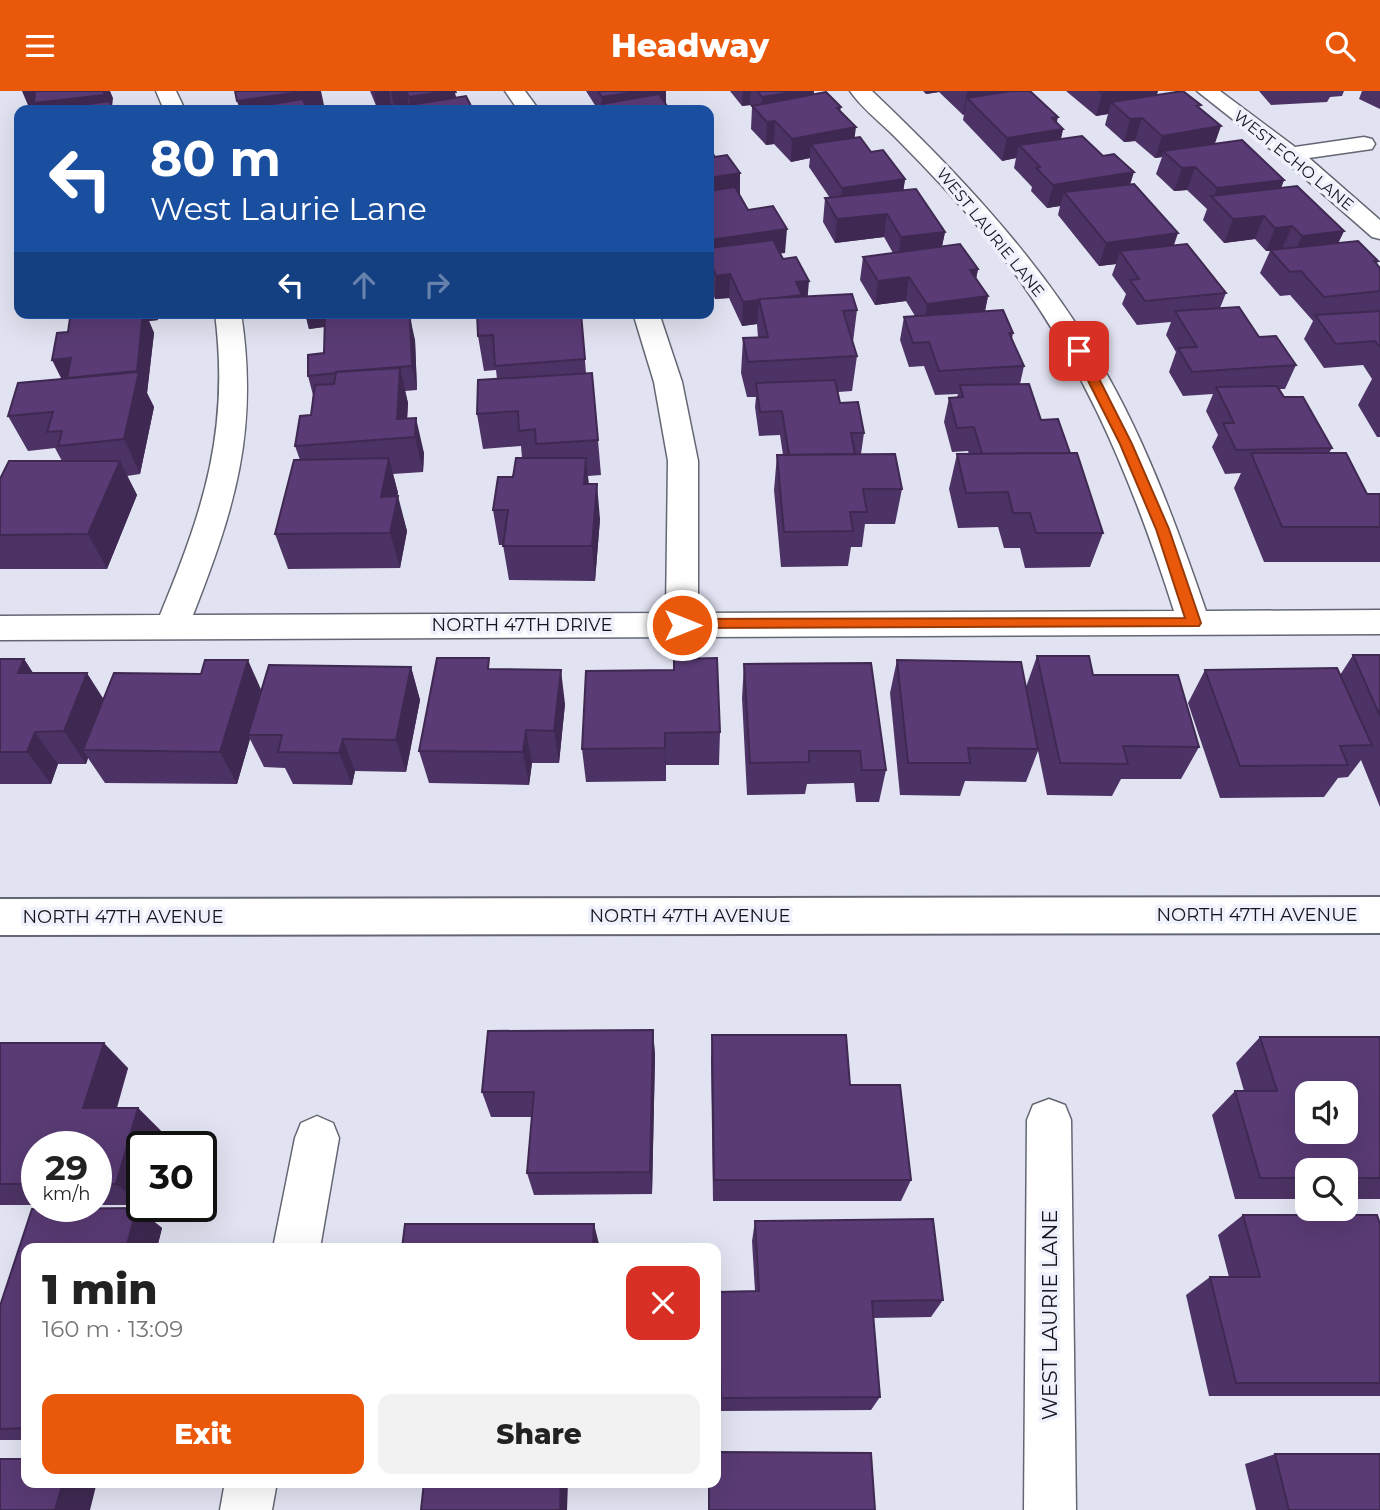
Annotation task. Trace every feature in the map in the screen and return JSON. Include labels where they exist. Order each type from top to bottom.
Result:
[{"type":"street","name":"WEST LAURIE LANE","points":[[860,91],[936,164],[1056,313],[1090,369],[1126,444],[1163,529],[1194,623]]},
{"type":"street","name":"WEST ECHO LANE","points":[[1207,91],[1291,154],[1380,232]]},
{"type":"street","points":[[1291,154],[1364,143]]},
{"type":"street","points":[[172,627],[222,492],[234,428],[236,381],[229,319]]},
{"type":"street","points":[[648,319],[668,381],[683,461],[682,625]]},
{"type":"street","name":"NORTH 47TH DRIVE","points":[[0,628],[1380,622]]},
{"type":"street","name":"NORTH 47TH AVENUE","points":[[0,917],[1380,915]]},
{"type":"street","name":"WEST LAURIE LANE","points":[[1049,1120],[1050,1510]]},
{"type":"street","points":[[297,1243],[317,1138]]},
{"type":"street","points":[[246,1510],[250,1488]]},
{"type":"building","points":[[35,91],[104,91],[104,95],[34,103]]},
{"type":"building","points":[[235,91],[308,91],[237,101]]},
{"type":"building","points":[[406,91],[447,91],[409,97]]},
{"type":"building","points":[[598,91],[643,91],[602,97]]},
{"type":"building","points":[[757,91],[800,91],[762,97]]},
{"type":"building","points":[[1030,91],[1058,117],[1052,118],[1063,129],[1007,138],[967,98]]},
{"type":"building","points":[[1183,91],[1221,126],[1162,136],[1142,118],[1130,119],[1111,102]]},
{"type":"building","points":[[826,92],[856,127],[792,139],[775,121],[767,122],[752,106]]},
{"type":"building","points":[[659,94],[666,105],[603,105]]},
{"type":"building","points":[[466,96],[470,105],[409,105]]},
{"type":"building","points":[[303,99],[305,105],[266,105]]},
{"type":"building","points":[[110,101],[110,105],[82,105]]},
{"type":"building","points":[[1082,136],[1103,156],[1114,154],[1134,172],[1053,185],[1019,145]]},
{"type":"building","points":[[860,137],[871,152],[883,150],[905,179],[842,188],[811,144]]},
{"type":"building","points":[[1242,140],[1284,180],[1217,188],[1195,167],[1182,168],[1163,151]]},
{"type":"building","points":[[727,155],[740,173],[714,177],[714,156]]},
{"type":"building","points":[[1134,184],[1178,233],[1106,243],[1064,192]]},
{"type":"building","points":[[1297,186],[1344,231],[1302,236],[1292,226],[1275,228],[1264,216],[1233,219],[1211,196]]},
{"type":"building","points":[[735,187],[748,210],[773,206],[787,229],[714,239],[714,190]]},
{"type":"building","points":[[916,189],[945,232],[901,237],[887,214],[837,219],[825,198]]},
{"type":"building","points":[[773,240],[783,259],[796,257],[809,281],[796,282],[802,295],[743,302],[730,274],[716,276],[714,247]]},
{"type":"building","points":[[1358,241],[1378,261],[1374,261],[1380,268],[1380,291],[1324,297],[1301,271],[1290,272],[1270,250]]},
{"type":"building","points":[[960,244],[978,269],[970,270],[988,296],[927,304],[909,277],[878,281],[863,257]]},
{"type":"building","points":[[1187,244],[1226,293],[1145,301],[1130,280],[1139,279],[1120,251]]},
{"type":"building","points":[[852,294],[857,310],[843,311],[857,356],[748,362],[743,338],[768,337],[759,299]]},
{"type":"building","points":[[1239,307],[1259,337],[1276,336],[1296,365],[1192,372],[1178,348],[1197,347],[1175,311]]},
{"type":"building","points":[[1003,310],[1013,333],[1009,333],[1024,366],[939,371],[929,342],[913,343],[904,317]]},
{"type":"building","points":[[1380,311],[1380,347],[1375,341],[1336,344],[1315,315]]},
{"type":"building","points":[[70,319],[142,319],[137,371],[67,378],[71,358],[52,360],[57,333],[68,332]]},
{"type":"building","points":[[325,319],[410,319],[412,366],[308,376],[308,355],[324,353]]},
{"type":"building","points":[[477,319],[582,319],[585,359],[495,366],[493,335],[478,336]]},
{"type":"building","points":[[400,368],[397,419],[416,418],[415,437],[295,446],[300,416],[311,415],[315,385],[334,384],[336,372]]},
{"type":"building","points":[[139,372],[124,439],[58,446],[62,431],[47,432],[53,412],[8,416],[18,383]]},
{"type":"building","points":[[592,373],[598,440],[536,444],[535,429],[519,431],[518,411],[477,414],[478,380]]},
{"type":"building","points":[[835,380],[840,403],[858,402],[864,433],[851,433],[855,454],[789,455],[782,411],[760,412],[756,383]]},
{"type":"building","points":[[1029,384],[1041,420],[1058,419],[1070,453],[982,454],[974,427],[957,428],[949,398],[963,397],[960,385]]},
{"type":"building","points":[[1277,386],[1284,397],[1303,397],[1332,448],[1236,450],[1223,423],[1234,423],[1216,387]]},
{"type":"building","points":[[1077,453],[1103,533],[1036,533],[1030,513],[1013,513],[1008,492],[966,493],[957,454]]},
{"type":"building","points":[[1251,453],[1346,453],[1367,494],[1380,494],[1380,527],[1282,527]]},
{"type":"building","points":[[895,454],[902,489],[863,489],[867,512],[850,512],[853,531],[784,532],[777,455]]},
{"type":"building","points":[[389,458],[381,497],[398,496],[390,533],[275,534],[294,460]]},
{"type":"building","points":[[516,458],[586,458],[584,484],[597,484],[592,546],[503,546],[508,510],[493,510],[498,477],[513,477]]},
{"type":"building","points":[[9,461],[120,461],[88,534],[0,535],[0,479]]},
{"type":"building","points":[[1353,655],[1380,655],[1380,716]]},
{"type":"building","points":[[1037,656],[1089,656],[1093,675],[1178,675],[1199,747],[1123,746],[1128,764],[1060,763]]},
{"type":"building","points":[[437,658],[489,658],[488,669],[561,670],[554,731],[526,730],[523,752],[419,751]]},
{"type":"building","points":[[717,658],[720,732],[665,733],[665,748],[582,749],[586,671],[674,670],[674,659]]},
{"type":"building","points":[[0,659],[24,659],[18,673],[87,673],[64,731],[35,732],[27,752],[0,752]]},
{"type":"building","points":[[205,660],[248,660],[220,752],[83,750],[114,673],[201,674]]},
{"type":"building","points":[[897,660],[1021,662],[1038,749],[968,748],[970,763],[908,763]]},
{"type":"building","points":[[871,663],[886,770],[862,770],[860,751],[809,751],[809,762],[750,763],[744,664]]},
{"type":"building","points":[[269,665],[411,667],[396,740],[343,739],[339,753],[278,752],[282,735],[248,735]]},
{"type":"building","points":[[1337,668],[1372,745],[1340,746],[1348,765],[1240,766],[1205,670]]},
{"type":"building","points":[[653,1030],[650,1172],[527,1173],[534,1092],[482,1092],[488,1031]]},
{"type":"building","points":[[712,1035],[846,1035],[850,1085],[900,1085],[911,1180],[714,1180]]},
{"type":"building","points":[[1260,1037],[1380,1037],[1380,1178],[1358,1178],[1358,1158],[1295,1158],[1295,1178],[1260,1178],[1235,1091],[1277,1091]]},
{"type":"building","points":[[0,1043],[104,1043],[83,1108],[138,1108],[131,1131],[126,1131],[126,1149],[116,1184],[112,1184],[112,1131],[21,1131],[21,1184],[0,1184]]},
{"type":"building","points":[[112,1208],[126,1208],[126,1222],[133,1222],[127,1243],[21,1243],[21,1428],[0,1429],[0,1306],[28,1222],[112,1222]]},
{"type":"building","points":[[1243,1215],[1295,1215],[1295,1221],[1358,1221],[1358,1215],[1377,1215],[1380,1224],[1380,1383],[1236,1383],[1210,1277],[1260,1277]]},
{"type":"building","points":[[933,1219],[943,1300],[872,1301],[880,1397],[721,1398],[721,1292],[759,1291],[755,1221]]},
{"type":"building","points":[[405,1224],[594,1224],[593,1243],[403,1243]]},
{"type":"building","points":[[721,1452],[871,1453],[875,1510],[709,1510],[709,1488],[721,1488]]},
{"type":"building","points":[[1275,1454],[1380,1454],[1380,1510],[1289,1510]]},
{"type":"building","points":[[0,1459],[21,1459],[21,1488],[61,1488],[55,1510],[0,1510]]},
{"type":"building","points":[[423,1488],[561,1488],[560,1510],[421,1510]]},
{"type":"route","points":[[682,625],[1194,623],[1163,529],[1126,444],[1079,351]]}]
